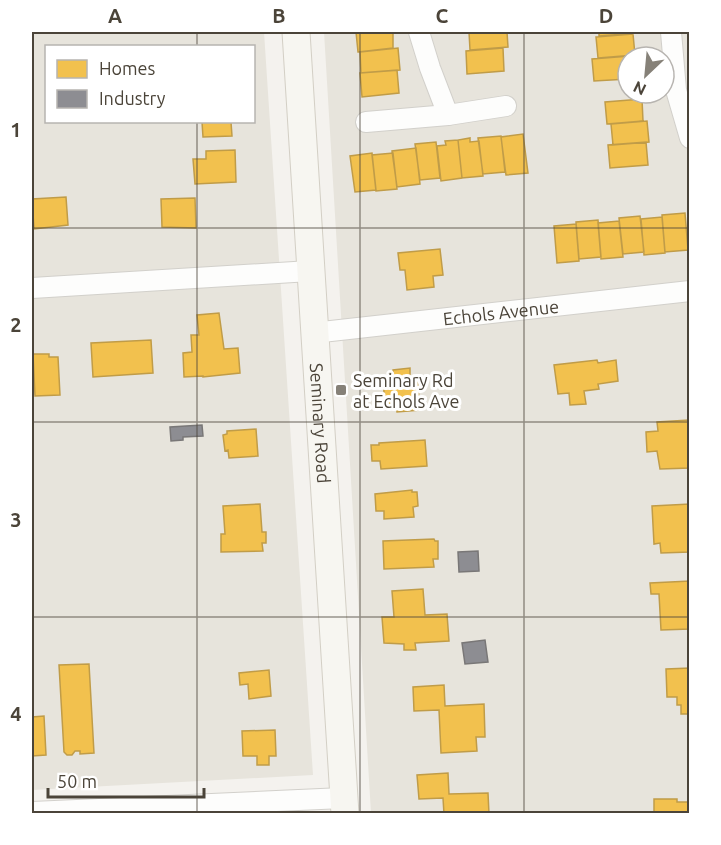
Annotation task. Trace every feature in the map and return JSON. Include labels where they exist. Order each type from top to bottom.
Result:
[{"type":"main road","name":"Seminary Road","points":[[296,32],[344,806]]},
{"type":"street","points":[[419,32],[448,114]]},
{"type":"street","points":[[671,32],[676,90],[690,138]]},
{"type":"street","points":[[366,122],[506,106]]},
{"type":"street","points":[[32,288],[310,271]]},
{"type":"street","name":"Echols Avenue","points":[[314,333],[690,291]]},
{"type":"street","points":[[32,812],[344,806]]},
{"type":"shaded area","points":[[32,32],[264,32],[313,775],[32,790]]},
{"type":"shaded area","points":[[324,32],[689,32],[689,813],[371,813]]},
{"type":"building: Homes","points":[[356,32],[393,32],[393,48],[358,52]]},
{"type":"building: Homes","points":[[469,32],[507,32],[508,47],[470,50]]},
{"type":"building: Homes","points":[[599,32],[637,32],[637,33],[599,36]]},
{"type":"building: Homes","points":[[633,34],[634,45],[616,45],[616,57],[598,58],[596,37]]},
{"type":"building: Homes","points":[[398,48],[400,70],[361,73],[360,52]]},
{"type":"building: Homes","points":[[503,48],[504,71],[467,74],[466,51]]},
{"type":"building: Homes","points":[[616,57],[616,80],[594,81],[592,59]]},
{"type":"building: Homes","points":[[397,70],[399,93],[362,97],[360,73]]},
{"type":"building: Homes","points":[[616,101],[616,105],[642,105],[643,121],[607,124],[605,102]]},
{"type":"building: Homes","points":[[647,121],[649,142],[613,145],[611,124]]},
{"type":"building: Homes","points":[[202,123],[231,123],[232,136],[203,137]]},
{"type":"building: Homes","points":[[523,134],[528,173],[506,175],[501,137]]},
{"type":"building: Homes","points":[[501,136],[505,172],[483,174],[478,138]]},
{"type":"building: Homes","points":[[470,138],[470,142],[479,141],[483,176],[462,178],[458,140]]},
{"type":"building: Homes","points":[[458,140],[462,178],[441,181],[437,146],[446,145],[445,141]]},
{"type":"building: Homes","points":[[436,142],[440,178],[420,180],[415,144]]},
{"type":"building: Homes","points":[[646,142],[648,165],[610,168],[608,145]]},
{"type":"building: Homes","points":[[416,148],[420,184],[397,187],[392,151]]},
{"type":"building: Homes","points":[[235,150],[236,182],[195,184],[193,159],[206,159],[206,151]]},
{"type":"building: Homes","points":[[372,153],[376,190],[355,192],[350,156]]},
{"type":"building: Homes","points":[[393,153],[397,189],[376,191],[372,155]]},
{"type":"building: Homes","points":[[66,197],[68,225],[34,229],[32,199]]},
{"type":"building: Homes","points":[[195,198],[196,228],[162,227],[161,199]]},
{"type":"building: Homes","points":[[685,213],[688,250],[665,252],[662,215]]},
{"type":"building: Homes","points":[[640,216],[644,252],[623,254],[619,218]]},
{"type":"building: Homes","points":[[662,217],[665,253],[644,255],[641,219]]},
{"type":"building: Homes","points":[[598,220],[601,257],[579,259],[576,222]]},
{"type":"building: Homes","points":[[619,221],[623,257],[601,259],[598,223]]},
{"type":"building: Homes","points":[[576,224],[579,261],[557,263],[554,226]]},
{"type":"building: Homes","points":[[440,249],[443,275],[433,276],[434,287],[407,290],[405,270],[400,270],[398,253]]},
{"type":"building: Homes","points":[[219,313],[224,349],[238,348],[240,373],[184,377],[183,353],[192,352],[191,335],[199,335],[197,315]]},
{"type":"building: Homes","points":[[151,340],[153,373],[93,377],[91,343]]},
{"type":"building: Homes","points":[[33,354],[49,354],[49,357],[58,357],[60,395],[35,396]]},
{"type":"building: Homes","points":[[597,360],[598,363],[616,360],[618,381],[598,384],[599,389],[584,391],[586,404],[570,405],[569,393],[558,394],[554,365]]},
{"type":"building: Homes","points":[[410,368],[410,377],[417,376],[420,410],[397,412],[396,403],[385,404],[383,380],[393,379],[393,370]]},
{"type":"building: Homes","points":[[689,420],[690,468],[660,469],[657,451],[647,452],[646,432],[658,431],[657,422]]},
{"type":"building: Homes","points":[[256,429],[258,456],[229,458],[228,450],[225,451],[223,435],[227,434],[227,431]]},
{"type":"building: Homes","points":[[425,440],[427,466],[381,469],[380,461],[372,461],[371,445]]},
{"type":"building: Homes","points":[[412,490],[412,492],[417,492],[418,506],[413,507],[414,517],[384,519],[384,511],[376,511],[375,494]]},
{"type":"building: Homes","points":[[260,504],[262,532],[266,532],[266,543],[262,543],[263,551],[221,552],[221,534],[225,534],[223,506]]},
{"type":"building: Homes","points":[[690,504],[690,552],[661,553],[660,543],[654,544],[652,506]]},
{"type":"building: Homes","points":[[434,539],[438,541],[438,559],[433,559],[434,567],[384,569],[383,541]]},
{"type":"building: Homes","points":[[690,581],[690,629],[661,630],[659,594],[651,594],[650,583]]},
{"type":"building: Homes","points":[[423,589],[425,615],[447,614],[449,641],[415,643],[416,650],[404,650],[404,644],[384,643],[382,617],[394,617],[392,591]]},
{"type":"building: Homes","points":[[89,664],[94,753],[80,754],[80,751],[75,751],[72,755],[67,755],[64,752],[59,665]]},
{"type":"building: Homes","points":[[690,668],[690,714],[681,714],[681,705],[677,705],[677,697],[667,697],[666,669]]},
{"type":"building: Homes","points":[[269,670],[271,696],[249,699],[248,684],[240,685],[239,673]]},
{"type":"building: Homes","points":[[444,685],[445,706],[484,704],[485,737],[476,737],[477,751],[441,753],[439,710],[414,711],[413,687]]},
{"type":"building: Homes","points":[[44,716],[46,755],[32,756],[32,717]]},
{"type":"building: Homes","points":[[275,730],[276,756],[269,756],[269,765],[257,765],[257,756],[243,756],[242,731]]},
{"type":"building: Homes","points":[[448,773],[449,794],[488,793],[489,814],[444,814],[443,798],[419,799],[417,775]]},
{"type":"building: Homes","points":[[654,799],[677,799],[677,802],[690,802],[690,814],[654,814]]},
{"type":"building: Industry","points":[[202,425],[203,436],[183,437],[183,440],[171,441],[170,427]]},
{"type":"building: Industry","points":[[478,551],[479,571],[459,572],[458,552]]},
{"type":"building: Industry","points":[[485,640],[488,662],[465,664],[462,643]]},
{"type":"place","name":"Seminary Rd at Echols Ave","points":[[341,390]]}]
